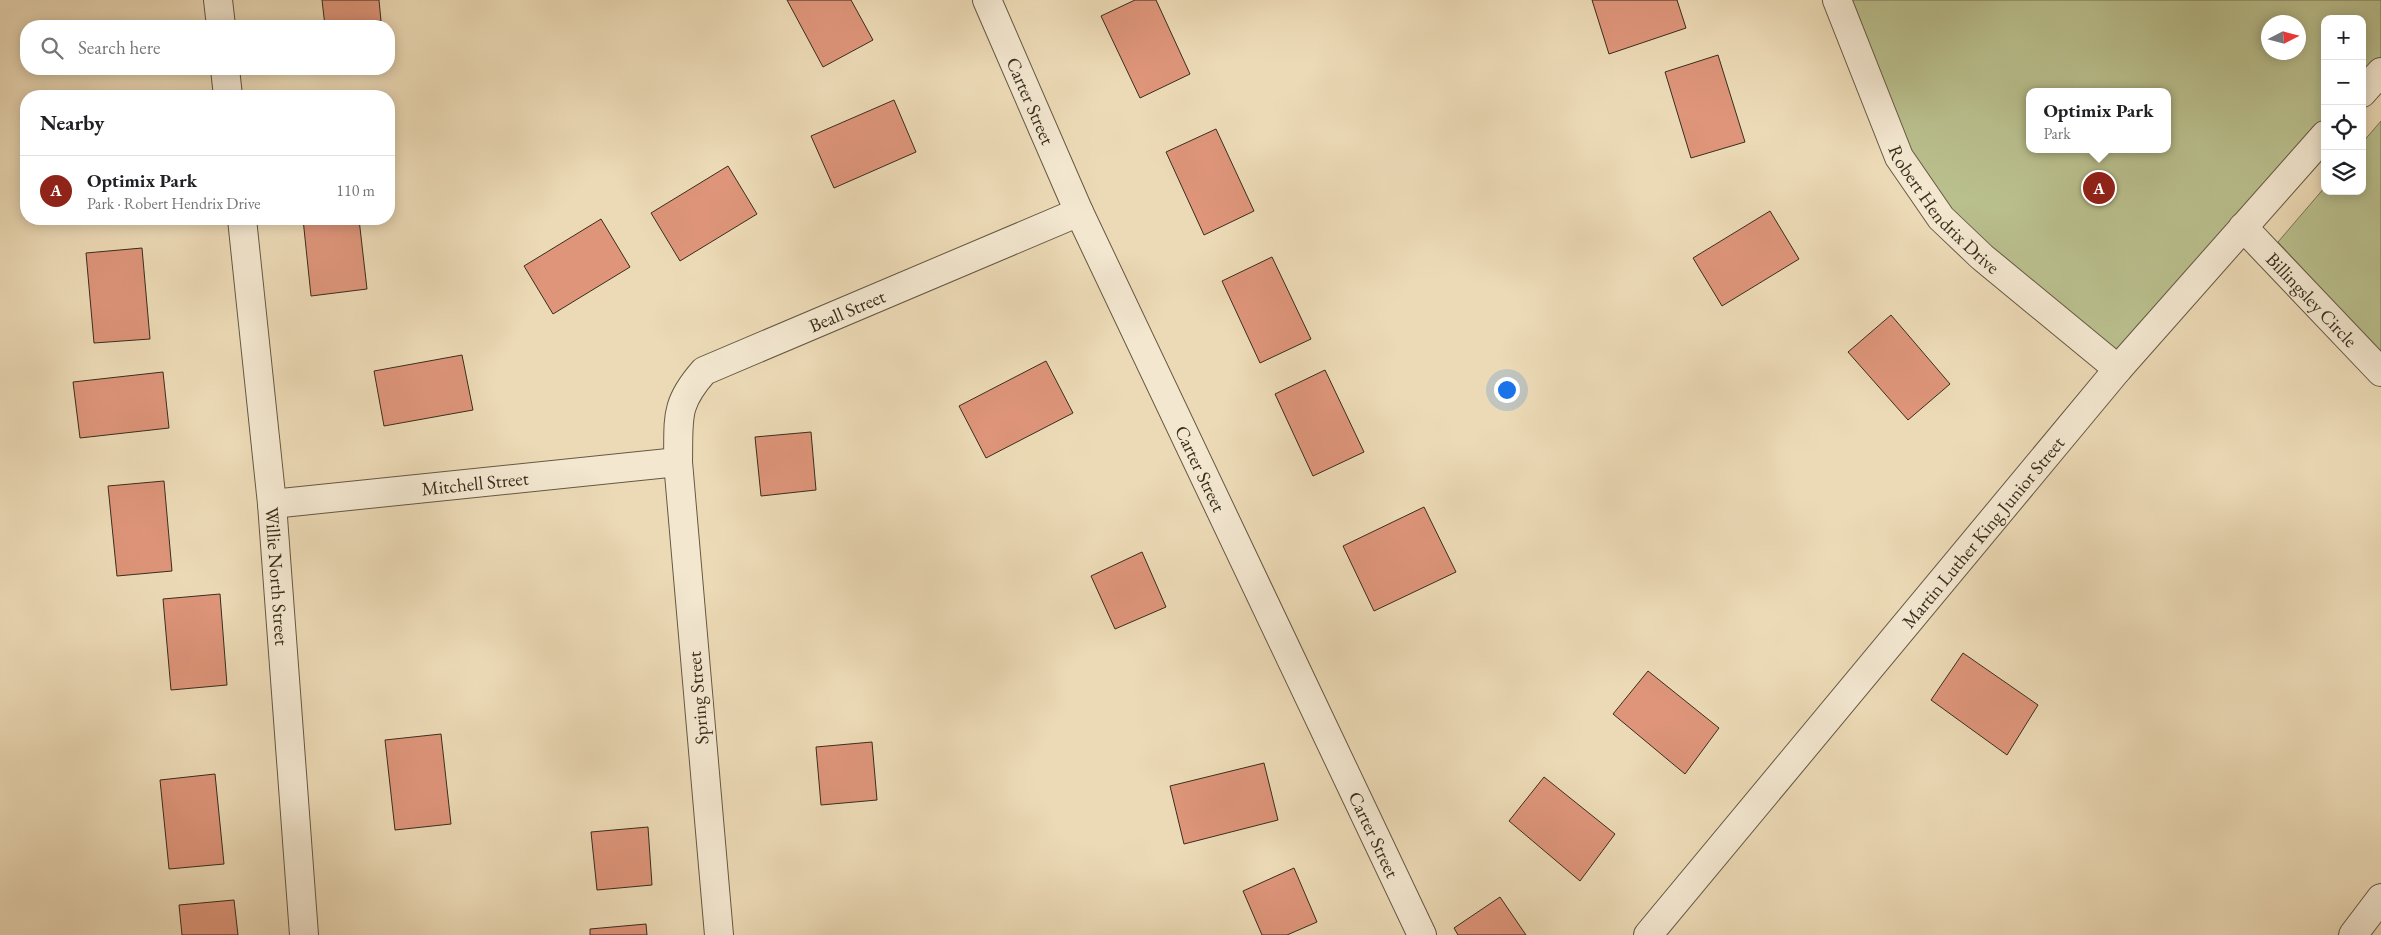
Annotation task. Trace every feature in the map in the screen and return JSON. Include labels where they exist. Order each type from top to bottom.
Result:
[{"type":"street","points":[[218,0],[220,20]]},
{"type":"street","name":"Carter Street","points":[[987,0],[1079,212],[1422,935]]},
{"type":"street","name":"Robert Hendrix Drive","points":[[1837,0],[1899,157],[1941,218],[1982,258],[2118,370]]},
{"type":"street","points":[[2366,89],[2381,72]]},
{"type":"street","points":[[226,75],[228,90]]},
{"type":"street","name":"Martin Luther King Junior Street","points":[[1648,935],[2118,370],[2321,140]]},
{"type":"street","name":"Beall Street","points":[[678,462],[679,408],[690,386],[704,371],[1079,212]]},
{"type":"street","name":"Willie North Street","points":[[243,225],[272,504],[304,935]]},
{"type":"street","name":"Billingsley Circle","points":[[2243,228],[2381,372]]},
{"type":"street","name":"Mitchell Street","points":[[272,504],[678,462]]},
{"type":"street","name":"Spring Street","points":[[678,462],[719,935]]},
{"type":"street","points":[[2353,935],[2381,898]]},
{"type":"green space","points":[[1837,0],[2381,0],[2381,73],[2366,90],[2366,15],[2321,15],[2321,141],[2118,369],[1941,218]]},
{"type":"green space","points":[[2381,121],[2381,353],[2278,242],[2321,192],[2321,195],[2366,195],[2366,138]]},
{"type":"building","points":[[322,0],[379,0],[381,20],[324,20]]},
{"type":"building","points":[[787,0],[851,0],[873,40],[823,67]]},
{"type":"building","points":[[1135,0],[1156,0],[1190,74],[1140,98],[1101,16]]},
{"type":"building","points":[[1592,0],[1677,0],[1686,28],[1609,54]]},
{"type":"building","points":[[1718,55],[1745,142],[1691,158],[1665,72]]},
{"type":"building","points":[[894,100],[916,152],[834,188],[811,136]]},
{"type":"building","points":[[1216,129],[1254,211],[1204,235],[1166,152]]},
{"type":"building","points":[[728,166],[757,214],[680,261],[651,213]]},
{"type":"building","points":[[1770,211],[1799,259],[1722,306],[1693,258]]},
{"type":"building","points":[[601,219],[630,267],[553,314],[524,266]]},
{"type":"building","points":[[304,225],[360,225],[367,289],[311,296]]},
{"type":"building","points":[[142,248],[150,339],[94,343],[86,253]]},
{"type":"building","points":[[1272,257],[1311,339],[1260,363],[1222,281]]},
{"type":"building","points":[[1891,315],[1950,384],[1908,420],[1848,352]]},
{"type":"building","points":[[462,355],[473,410],[384,426],[374,371]]},
{"type":"building","points":[[1046,361],[1073,413],[986,458],[959,406]]},
{"type":"building","points":[[1325,370],[1364,452],[1313,476],[1275,394]]},
{"type":"building","points":[[163,372],[169,428],[80,438],[73,382]]},
{"type":"building","points":[[811,432],[816,490],[761,496],[755,437]]},
{"type":"building","points":[[164,481],[172,571],[117,576],[108,486]]},
{"type":"building","points":[[1424,507],[1456,572],[1374,611],[1343,546]]},
{"type":"building","points":[[1142,552],[1166,607],[1115,629],[1091,576]]},
{"type":"building","points":[[220,594],[227,685],[171,690],[163,599]]},
{"type":"building","points":[[1963,653],[2038,705],[2007,755],[1931,700]]},
{"type":"building","points":[[1648,671],[1719,728],[1685,774],[1613,714]]},
{"type":"building","points":[[441,734],[451,824],[395,830],[385,740]]},
{"type":"building","points":[[872,742],[877,800],[821,805],[816,747]]},
{"type":"building","points":[[1264,763],[1278,820],[1184,844],[1170,786]]},
{"type":"building","points":[[215,774],[224,864],[169,869],[160,780]]},
{"type":"building","points":[[1544,777],[1615,834],[1580,881],[1509,821]]},
{"type":"building","points":[[648,827],[652,885],[597,890],[591,832]]},
{"type":"building","points":[[1294,868],[1317,922],[1287,935],[1262,935],[1243,891]]},
{"type":"building","points":[[1500,897],[1526,935],[1458,935],[1454,928]]},
{"type":"building","points":[[234,900],[238,935],[182,935],[179,905]]},
{"type":"building","points":[[646,924],[647,935],[590,935],[590,929]]},
{"type":"place","name":"Optimix Park","points":[[2099,188]]}]
